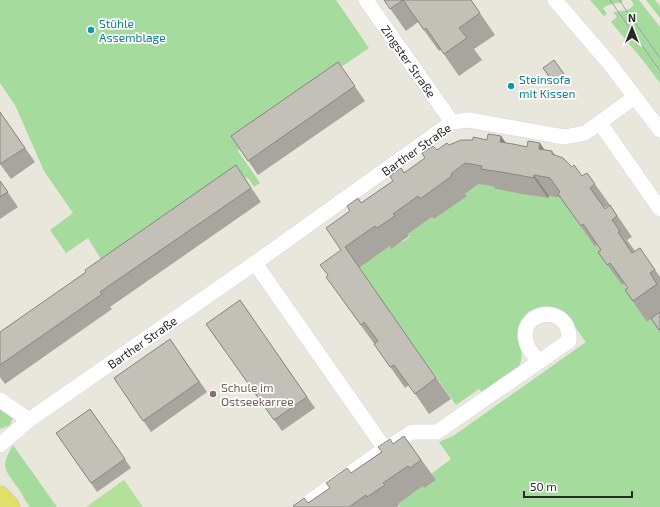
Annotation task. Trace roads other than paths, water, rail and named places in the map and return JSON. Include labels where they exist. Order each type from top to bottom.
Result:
[{"type":"main road","points":[[0,496],[10,507]]},
{"type":"street","name":"Zingster Straße","points":[[366,0],[452,122]]},
{"type":"street","points":[[555,0],[635,97],[660,130]]},
{"type":"street","points":[[635,97],[600,123],[660,209]]},
{"type":"street","name":"Barther Straße","points":[[0,445],[29,420],[255,263],[452,122],[469,120],[564,137],[585,133],[600,123]]},
{"type":"street","points":[[255,263],[384,449]]},
{"type":"street","points":[[302,507],[384,449],[412,432],[437,432],[539,362]]},
{"type":"street","points":[[0,400],[29,420]]},
{"type":"tram line","points":[[610,0],[660,71]]},
{"type":"tram line","points":[[619,0],[660,58]]},
{"type":"place","name":"Stühle Assemblage","points":[[91,30]]},
{"type":"place","name":"Steinsofa mit Kissen","points":[[511,86]]},
{"type":"place","name":"Schule im Ostseekarree","points":[[213,394]]}]
